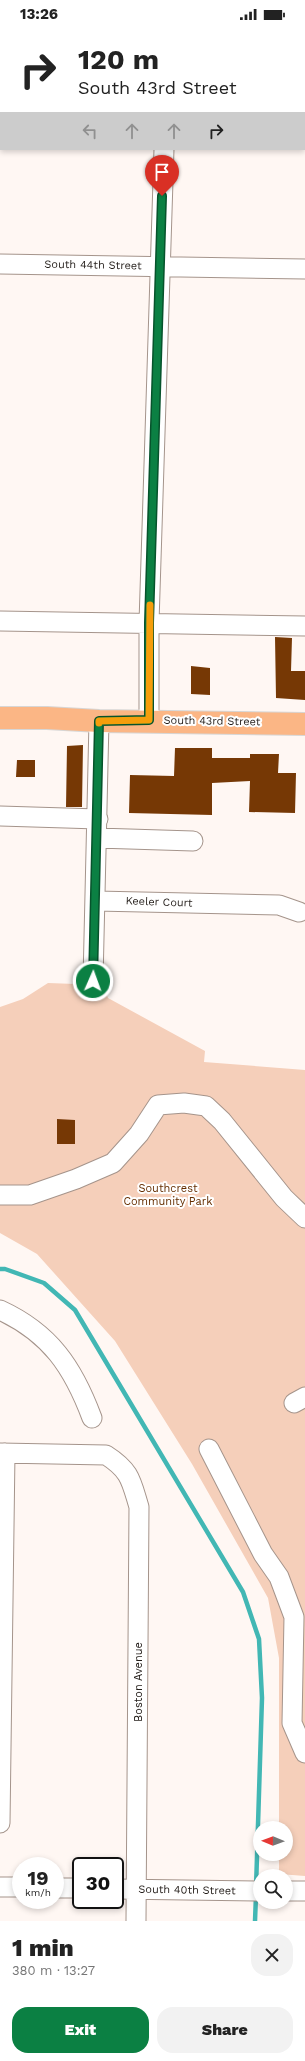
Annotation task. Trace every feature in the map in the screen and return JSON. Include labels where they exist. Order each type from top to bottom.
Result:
[{"type":"main road","name":"South 43rd Street","points":[[0,718],[305,724]]},
{"type":"street","points":[[149,720],[149,623],[164,150]]},
{"type":"street","name":"South 44th Street","points":[[0,264],[305,269]]},
{"type":"street","points":[[0,621],[305,626]]},
{"type":"street","points":[[93,981],[98,818],[99,721]]},
{"type":"street","points":[[0,816],[98,818]]},
{"type":"street","points":[[97,838],[193,841]]},
{"type":"street","name":"Keeler Court","points":[[96,901],[279,905],[299,912]]},
{"type":"street","points":[[0,1195],[30,1195],[76,1179],[112,1163],[139,1134],[158,1105],[184,1103],[206,1106],[222,1121],[284,1198],[305,1218]]},
{"type":"street","points":[[0,1310],[18,1318],[34,1329],[57,1350],[76,1382],[92,1418]]},
{"type":"street","points":[[209,1449],[263,1554],[279,1577],[294,1617],[292,1723],[305,1753]]},
{"type":"street","points":[[0,1823],[2,1453]]},
{"type":"street","name":"Boston Avenue","points":[[2,1453],[106,1455],[119,1463],[130,1476],[139,1507],[136,1921]]},
{"type":"street","points":[[0,1887],[12,1887]]},
{"type":"street","name":"South 40th Street","points":[[124,1889],[253,1891]]},
{"type":"green space","name":"Southcrest Community Park","points":[[48,983],[103,985],[108,998],[205,1051],[204,1062],[305,1070],[305,1876],[293,1875],[293,1869],[279,1869],[279,1861],[293,1861],[293,1821],[279,1821],[279,1658],[268,1598],[192,1464],[115,1341],[37,1254],[0,1233],[0,1007],[23,999]]},
{"type":"building","points":[[275,637],[292,638],[291,671],[305,671],[305,700],[276,698]]},
{"type":"building","points":[[191,666],[210,668],[210,695],[191,694]]},
{"type":"building","points":[[83,745],[82,807],[66,807],[67,746]]},
{"type":"building","points":[[175,748],[212,748],[212,758],[250,758],[250,754],[279,754],[278,773],[296,773],[295,813],[249,812],[250,781],[212,783],[212,815],[129,813],[130,775],[174,776]]},
{"type":"building","points":[[17,760],[35,760],[35,777],[16,777]]},
{"type":"building","points":[[57,1119],[75,1120],[75,1144],[57,1144]]},
{"type":"waterway","points":[[0,1269],[5,1269],[44,1283],[75,1310],[243,1592],[259,1639],[262,1698],[257,1869]]},
{"type":"waterway","points":[[255,1909],[255,1921]]},
{"type":"slow traffic","points":[[99,723],[99,721],[149,720],[148,692],[150,605]]},
{"type":"route","points":[[93,981],[98,818],[99,721],[149,720],[149,623],[162,196]]}]
